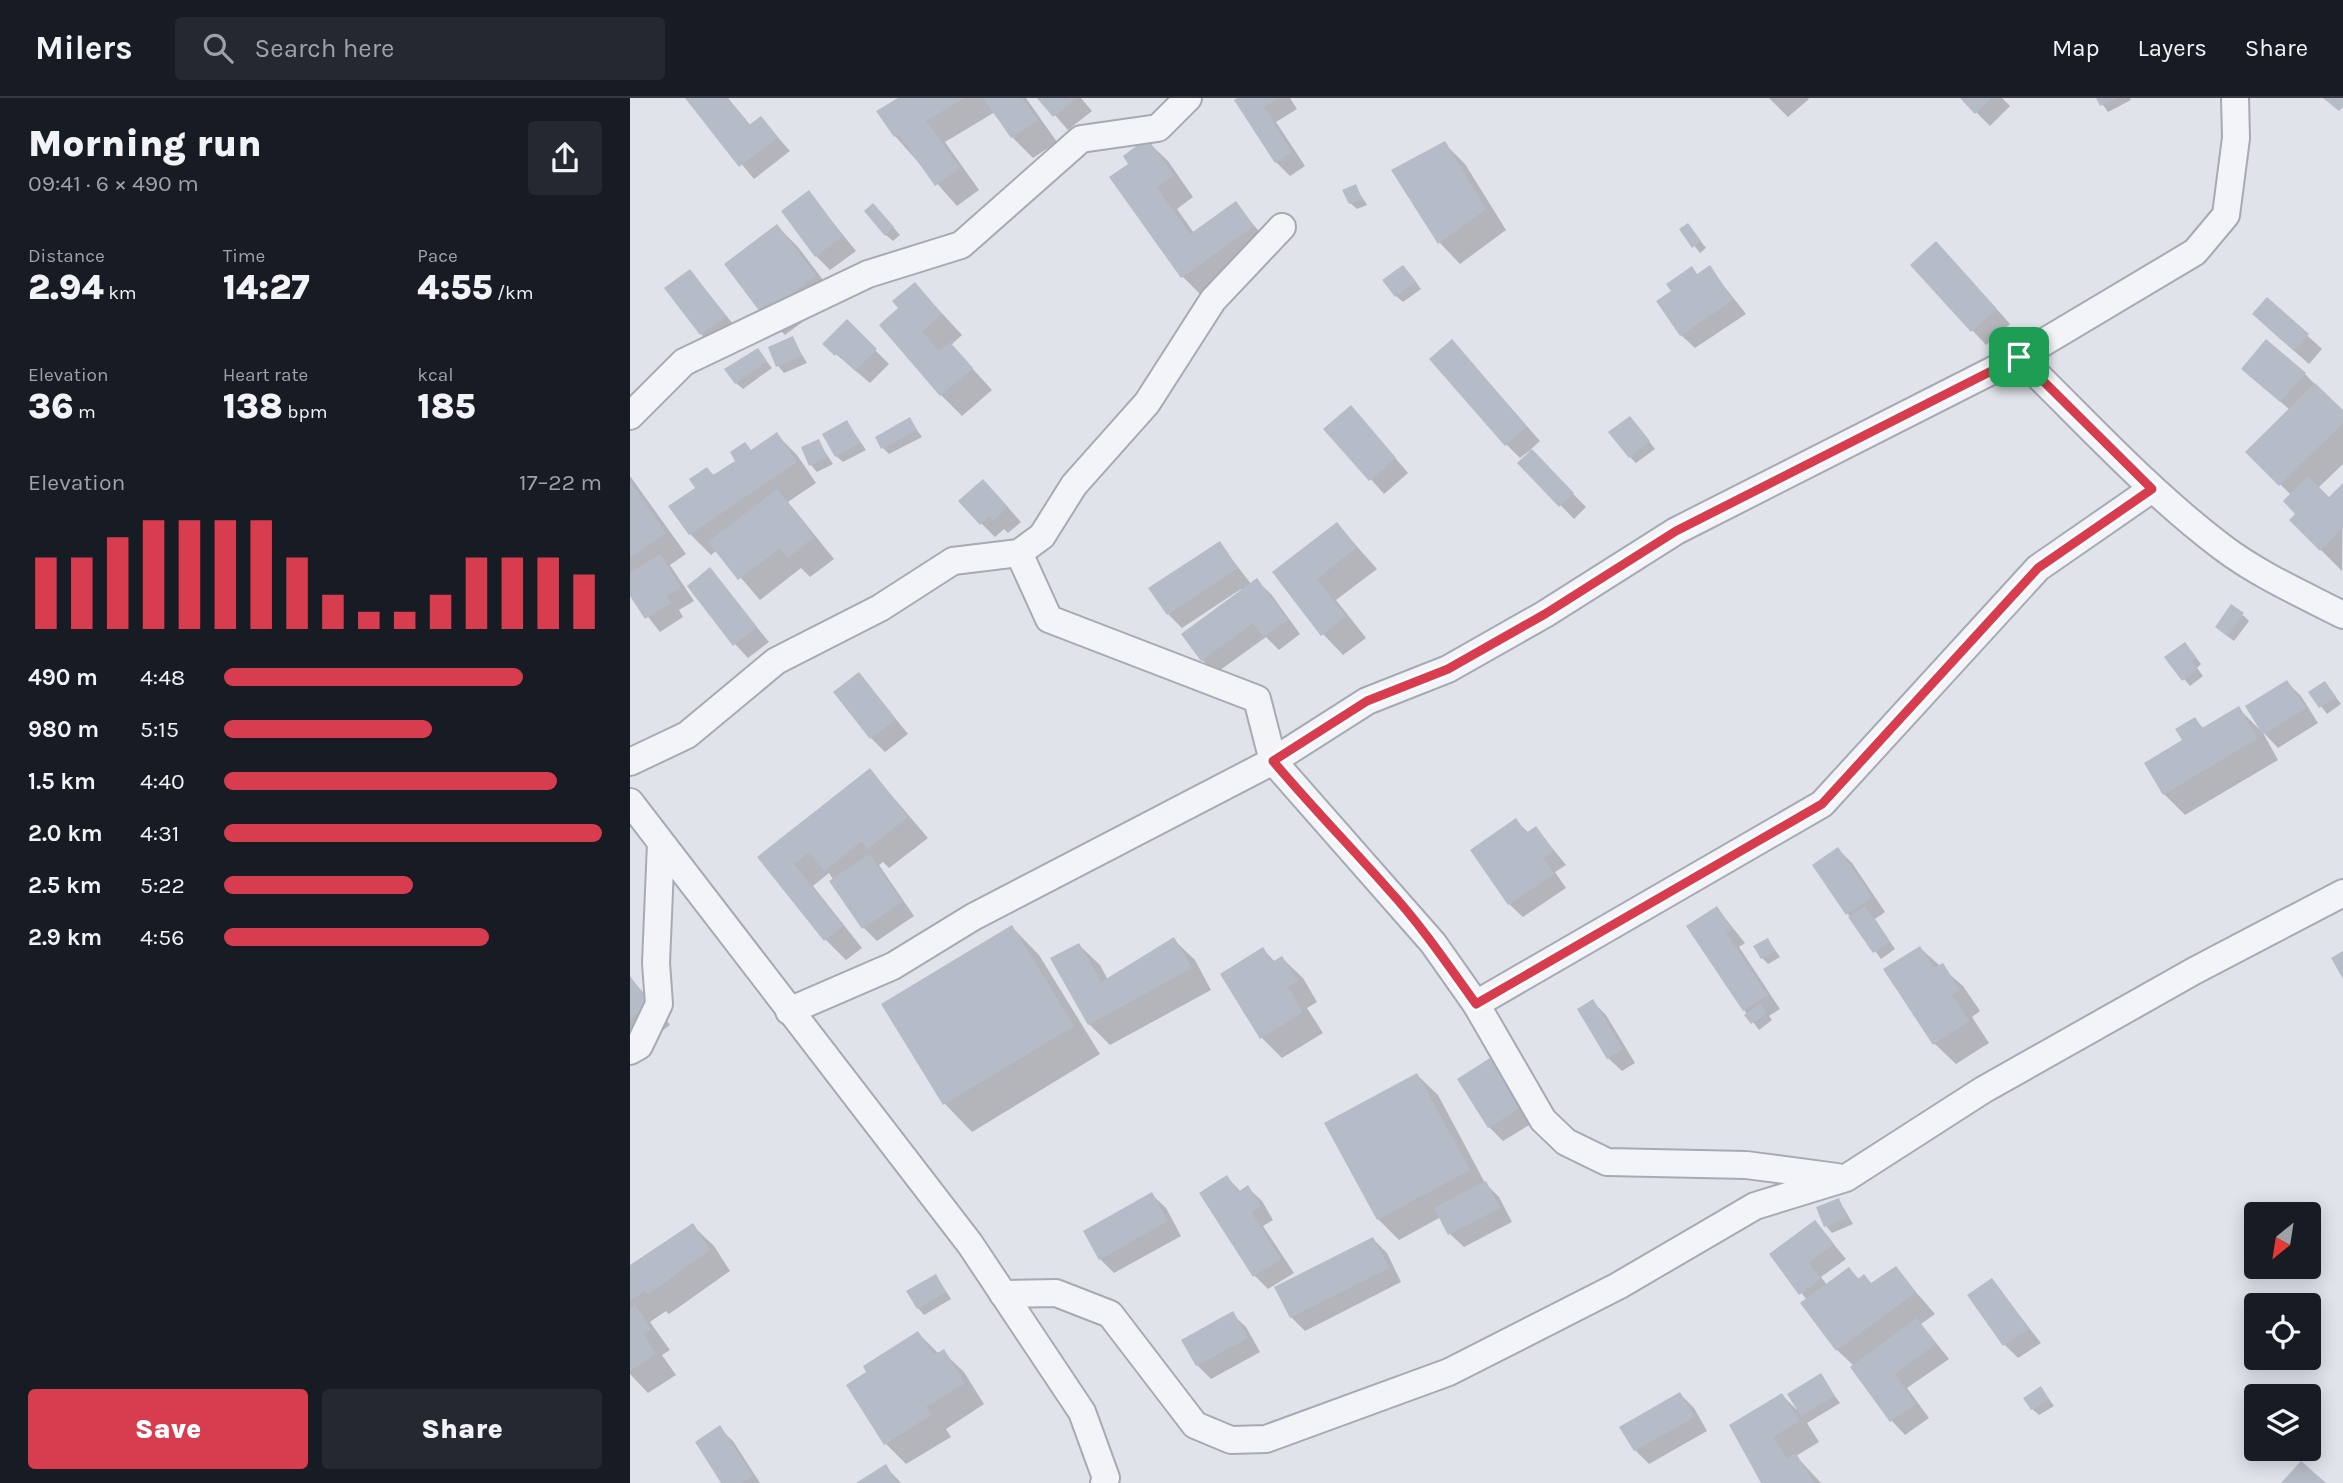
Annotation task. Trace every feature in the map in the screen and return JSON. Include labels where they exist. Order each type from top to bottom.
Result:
[{"type":"street","points":[[630,416],[684,362],[868,274],[961,245],[1081,139],[1158,128],[1188,98]]},
{"type":"street","points":[[789,1011],[893,966],[973,917],[1273,761],[1367,701],[1448,669],[1545,614],[1676,531],[2019,357],[2195,252],[2226,215],[2236,138],[2235,98]]},
{"type":"street","points":[[630,762],[687,735],[776,661],[880,608],[953,561],[1019,553],[1042,536],[1074,485],[1147,403],[1213,300],[1282,227]]},
{"type":"street","points":[[2019,357],[2152,489],[2224,548],[2281,584],[2343,615]]},
{"type":"street","points":[[1476,1004],[1822,804],[2038,568],[2152,489]]},
{"type":"street","points":[[1019,553],[1049,619],[1257,699],[1273,761],[1323,820],[1389,889],[1433,943],[1476,1004],[1543,1120],[1566,1142],[1585,1154],[1607,1162],[1746,1165],[1846,1178]]},
{"type":"street","points":[[630,802],[789,1011],[866,1105],[970,1244],[1082,1412],[1106,1478],[1104,1483]]},
{"type":"street","points":[[630,1051],[639,1046],[659,1004],[656,963],[661,843]]},
{"type":"street","points":[[1003,1294],[1056,1293],[1110,1314],[1195,1425],[1231,1440],[1266,1439],[1449,1373],[1618,1286],[1755,1206],[1846,1178],[1983,1090],[2194,971],[2343,893]]},
{"type":"building","points":[[685,98],[727,98],[749,125],[761,116],[778,137],[739,167]]},
{"type":"building","points":[[898,98],[964,98],[926,121],[960,168],[935,186],[899,135],[894,137],[876,111]]},
{"type":"building","points":[[983,98],[1022,98],[1038,120],[1011,138]]},
{"type":"building","points":[[1037,98],[1077,98],[1053,117]]},
{"type":"building","points":[[1279,98],[1264,107],[1292,152],[1275,163],[1234,100]]},
{"type":"building","points":[[1960,98],[1991,98],[1975,114]]},
{"type":"building","points":[[2096,98],[2117,98],[2100,106]]},
{"type":"building","points":[[2323,98],[2343,98],[2343,107],[2339,111]]},
{"type":"building","points":[[1147,138],[1174,175],[1157,188],[1190,234],[1236,201],[1254,226],[1181,278],[1109,177],[1128,164],[1123,156]]},
{"type":"building","points":[[1445,141],[1486,209],[1438,244],[1391,170]]},
{"type":"building","points":[[1356,184],[1362,199],[1349,204],[1342,190]]},
{"type":"building","points":[[809,190],[843,236],[815,257],[781,211]]},
{"type":"building","points":[[873,203],[894,227],[885,236],[864,211]]},
{"type":"building","points":[[1688,223],[1701,241],[1692,248],[1679,229]]},
{"type":"building","points":[[777,224],[816,275],[763,316],[724,264]]},
{"type":"building","points":[[1936,241],[1997,309],[1971,332],[1910,265]]},
{"type":"building","points":[[1403,265],[1416,282],[1395,297],[1382,280]]},
{"type":"building","points":[[1710,265],[1733,300],[1680,336],[1656,301],[1671,291],[1666,284],[1692,266],[1697,274]]},
{"type":"building","points":[[690,269],[726,316],[700,335],[664,288]]},
{"type":"building","points":[[915,282],[942,314],[922,331],[939,351],[950,342],[973,368],[940,396],[879,325],[898,308],[892,301]]},
{"type":"building","points":[[2267,297],[2309,334],[2294,351],[2252,314]]},
{"type":"building","points":[[847,319],[877,349],[855,371],[837,353],[835,356],[822,344]]},
{"type":"building","points":[[793,336],[802,356],[776,367],[768,347]]},
{"type":"building","points":[[1452,339],[1527,427],[1505,446],[1429,359]]},
{"type":"building","points":[[2266,339],[2306,373],[2280,402],[2241,369]]},
{"type":"building","points":[[758,348],[767,361],[735,384],[724,369]]},
{"type":"building","points":[[2315,383],[2343,410],[2343,423],[2279,486],[2245,452]]},
{"type":"building","points":[[1351,405],[1396,458],[1369,481],[1323,429]]},
{"type":"building","points":[[1630,416],[1650,441],[1629,458],[1608,432]]},
{"type":"building","points":[[910,417],[917,430],[881,449],[875,437]]},
{"type":"building","points":[[847,420],[860,443],[835,457],[822,434]]},
{"type":"building","points":[[777,432],[797,462],[689,535],[668,506],[695,488],[689,479],[707,467],[713,475],[735,461],[730,452],[745,442],[751,450]]},
{"type":"building","points":[[819,439],[827,457],[809,466],[801,447]]},
{"type":"building","points":[[1532,449],[1574,493],[1559,507],[1517,463]]},
{"type":"building","points":[[2308,476],[2329,497],[2343,483],[2343,528],[2320,551],[2289,520],[2295,514],[2283,501]]},
{"type":"building","points":[[983,479],[1008,507],[993,521],[989,516],[980,525],[958,501]]},
{"type":"building","points":[[630,481],[666,533],[630,558]]},
{"type":"building","points":[[777,489],[814,537],[788,558],[780,548],[738,580],[708,542]]},
{"type":"building","points":[[1337,522],[1357,547],[1317,579],[1346,616],[1321,636],[1272,572]]},
{"type":"building","points":[[1220,541],[1238,568],[1167,615],[1148,588]]},
{"type":"building","points":[[660,554],[681,587],[667,596],[671,603],[645,619],[630,596],[630,573]]},
{"type":"building","points":[[710,567],[757,627],[733,646],[687,586]]},
{"type":"building","points":[[1257,578],[1288,620],[1264,637],[1253,623],[1201,661],[1181,634]]},
{"type":"building","points":[[2231,604],[2244,613],[2227,636],[2215,627]]},
{"type":"building","points":[[2185,642],[2196,657],[2192,661],[2198,669],[2182,681],[2164,657]]},
{"type":"building","points":[[859,672],[896,719],[870,739],[833,692]]},
{"type":"building","points":[[2287,680],[2306,708],[2263,735],[2245,706]]},
{"type":"building","points":[[2325,681],[2336,697],[2319,708],[2308,692]]},
{"type":"building","points":[[2239,706],[2258,738],[2163,795],[2144,763],[2182,740],[2175,729],[2195,717],[2202,728]]},
{"type":"building","points":[[870,768],[908,817],[867,849],[862,841],[824,871],[809,852],[794,864],[843,926],[824,941],[757,857]]},
{"type":"building","points":[[1516,818],[1526,833],[1536,826],[1554,851],[1543,858],[1554,874],[1508,905],[1470,850]]},
{"type":"building","points":[[1838,847],[1872,897],[1846,915],[1812,865]]},
{"type":"building","points":[[870,854],[902,902],[862,929],[829,881]]},
{"type":"building","points":[[1717,906],[1732,929],[1726,933],[1768,995],[1743,1011],[1686,926]]},
{"type":"building","points":[[1865,906],[1890,942],[1873,953],[1848,917]]},
{"type":"building","points":[[1012,925],[1074,1026],[943,1105],[881,1004]]},
{"type":"building","points":[[1174,937],[1192,968],[1088,1025],[1050,958],[1079,943],[1101,982]]},
{"type":"building","points":[[1768,938],[1775,951],[1761,959],[1753,946]]},
{"type":"building","points":[[1920,946],[1934,968],[1943,963],[1960,990],[1952,995],[1969,1021],[1933,1045],[1883,969]]},
{"type":"building","points":[[1263,947],[1272,962],[1282,956],[1298,981],[1288,987],[1303,1012],[1260,1039],[1220,974]]},
{"type":"building","points":[[2343,951],[2343,979],[2331,958]]},
{"type":"building","points":[[630,976],[651,1004],[630,1019]]},
{"type":"building","points":[[1593,999],[1623,1049],[1607,1059],[1577,1009]]},
{"type":"building","points":[[1760,1004],[1767,1013],[1751,1024],[1744,1015]]},
{"type":"building","points":[[1490,1058],[1522,1107],[1488,1128],[1457,1079]]},
{"type":"building","points":[[1417,1073],[1470,1170],[1377,1220],[1324,1123]]},
{"type":"building","points":[[1227,1175],[1238,1192],[1248,1185],[1261,1206],[1251,1212],[1281,1259],[1253,1277],[1199,1193]]},
{"type":"building","points":[[1486,1181],[1500,1208],[1448,1235],[1434,1208]]},
{"type":"building","points":[[1152,1192],[1168,1221],[1099,1260],[1083,1231]]},
{"type":"building","points":[[1839,1198],[1847,1218],[1824,1227],[1816,1207]]},
{"type":"building","points":[[1815,1220],[1834,1244],[1809,1263],[1821,1279],[1799,1295],[1769,1254]]},
{"type":"building","points":[[693,1223],[710,1250],[647,1295],[645,1291],[630,1301],[630,1265]]},
{"type":"building","points":[[1373,1237],[1389,1268],[1290,1318],[1274,1287]]},
{"type":"building","points":[[1896,1266],[1916,1292],[1836,1351],[1800,1303],[1849,1267],[1858,1279],[1864,1274],[1871,1283]]},
{"type":"building","points":[[936,1274],[946,1292],[917,1309],[906,1291]]},
{"type":"building","points":[[1992,1278],[2029,1328],[2003,1346],[1967,1295]]},
{"type":"building","points":[[635,1304],[651,1329],[643,1333],[656,1354],[630,1371],[630,1308]]},
{"type":"building","points":[[1233,1311],[1248,1338],[1196,1366],[1181,1340]]},
{"type":"building","points":[[1917,1318],[1936,1344],[1895,1374],[1916,1404],[1890,1422],[1850,1367]]},
{"type":"building","points":[[918,1331],[934,1355],[944,1349],[965,1383],[926,1407],[931,1415],[884,1445],[846,1385],[866,1372],[863,1366]]},
{"type":"building","points":[[1821,1373],[1835,1396],[1801,1416],[1787,1394]]},
{"type":"building","points":[[2041,1386],[2049,1399],[2031,1410],[2023,1398]]},
{"type":"building","points":[[1680,1392],[1695,1417],[1634,1451],[1619,1427]]},
{"type":"building","points":[[1782,1393],[1799,1421],[1773,1437],[1787,1458],[1796,1453],[1814,1483],[1761,1483],[1729,1425]]},
{"type":"building","points":[[720,1425],[753,1476],[742,1483],[721,1483],[695,1442]]},
{"type":"building","points":[[2301,1461],[2326,1483],[2281,1483]]},
{"type":"building","points":[[886,1464],[897,1483],[856,1483]]},
{"type":"route","points":[[2019,357],[2152,489],[2038,568],[1822,804],[1476,1004],[1433,943],[1389,889],[1323,820],[1273,761],[1367,701],[1448,669],[1545,614],[1676,531],[2019,357]]}]
